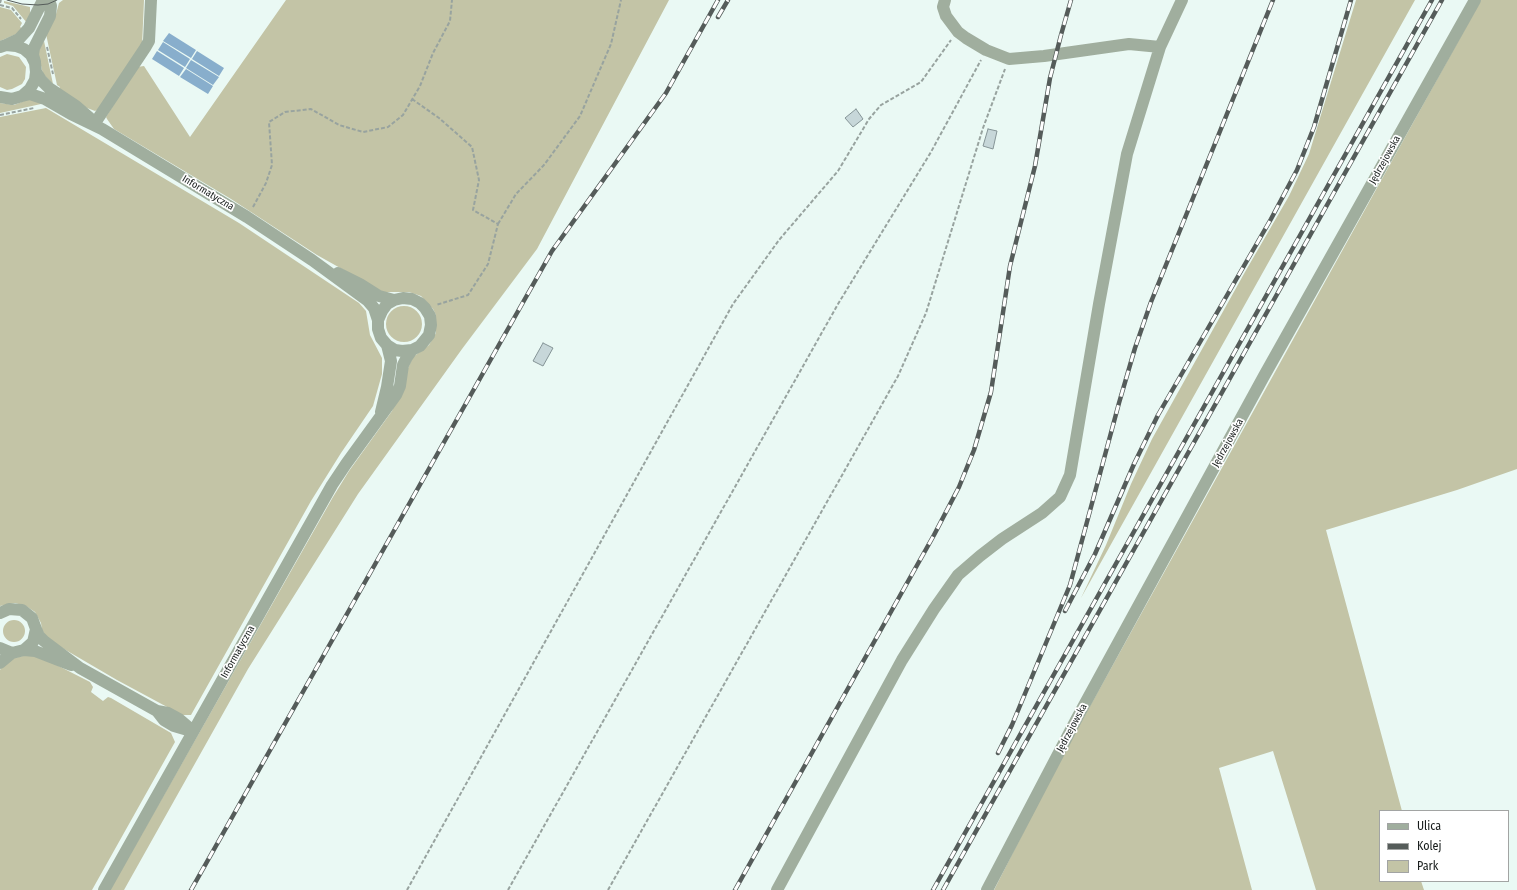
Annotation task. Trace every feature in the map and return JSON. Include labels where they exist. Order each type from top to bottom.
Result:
[{"type":"street","points":[[36,0],[37,15]]},
{"type":"street","points":[[3,46],[19,39],[24,34],[37,15],[43,0]]},
{"type":"street","points":[[22,96],[30,89],[35,80],[36,68],[33,55],[34,48],[50,16],[51,6],[49,0]]},
{"type":"street","points":[[99,126],[148,41],[151,0]]},
{"type":"street","points":[[945,0],[943,7],[946,16],[958,32],[986,50],[1009,59],[1044,56],[1129,44],[1160,47]]},
{"type":"street","points":[[777,890],[902,660],[934,609],[958,575],[1002,539],[1042,513],[1060,496],[1070,474],[1099,304],[1127,154],[1160,47],[1182,0]]},
{"type":"street","name":"Jędrzejowska","points":[[988,890],[1076,720],[1264,376],[1475,0]]},
{"type":"street","name":"Informatyczna","points":[[3,46],[16,46],[24,49],[30,55],[41,80],[49,88],[76,106],[99,126]]},
{"type":"street","name":"Informatyczna","points":[[1,98],[12,99],[26,94],[34,95],[45,99],[71,114],[99,126],[247,217],[312,260],[368,301],[374,308],[378,320],[378,329],[381,338],[387,345],[391,361],[384,405],[379,417]]},
{"type":"street","name":"Informatyczna","points":[[104,890],[332,485],[396,395],[400,386],[403,365],[412,350],[420,346],[429,335],[431,325],[430,316],[420,303],[412,299],[403,298],[394,300],[379,296],[360,284],[312,260]]},
{"type":"street","points":[[378,320],[387,304],[394,300]]},
{"type":"street","points":[[387,345],[395,350],[412,350]]},
{"type":"street","points":[[1,612],[16,608],[27,613],[32,618],[39,636],[80,668],[157,711],[168,713],[179,719],[193,731]]},
{"type":"street","points":[[24,650],[33,642],[36,629]]},
{"type":"street","points":[[0,648],[12,653]]},
{"type":"street","points":[[0,663],[12,653],[24,650],[35,651],[80,668]]},
{"type":"path","points":[[247,217],[266,183],[272,165],[269,122],[286,112],[311,109],[339,125],[363,132],[388,127],[403,115],[420,86],[433,53],[450,21],[452,0]]},
{"type":"path","points":[[425,308],[468,295],[488,264],[498,224],[516,194],[544,165],[580,116],[611,44],[621,0]]},
{"type":"path","points":[[407,890],[733,304],[779,240],[838,171],[869,119],[881,105],[921,82],[958,32]]},
{"type":"path","points":[[508,890],[838,304],[931,152],[986,50]]},
{"type":"path","points":[[608,890],[898,376],[926,313],[983,128],[1009,59]]},
{"type":"path","points":[[412,99],[439,118],[472,146],[479,180],[473,210],[498,224]]},
{"type":"path","points":[[0,115],[36,108]]},
{"type":"green space","points":[[63,0],[144,0],[142,46],[99,109],[95,111],[82,106],[58,90],[60,87],[57,85],[46,34],[56,14],[59,3]]},
{"type":"green space","points":[[286,0],[669,0],[537,249],[462,349],[358,494],[248,669],[124,890],[110,890],[333,497],[349,471],[392,411],[413,357],[429,345],[436,333],[436,315],[433,309],[421,296],[409,292],[383,292],[317,255],[231,199],[114,129],[106,117],[137,67],[144,66],[190,137]]},
{"type":"green space","points":[[1356,0],[1415,0],[1081,598],[1106,545],[1131,484],[1152,439],[1289,196],[1309,154]]},
{"type":"green space","points":[[1481,0],[1517,0],[1517,469],[1457,490],[1326,530],[1402,810],[1379,810],[1379,882],[1421,882],[1424,890],[1316,890],[1273,751],[1219,768],[1252,890],[994,890],[1058,764]]},
{"type":"green space","points":[[4,1],[30,7],[30,15],[27,23],[13,6],[4,3]]},
{"type":"green space","points":[[0,7],[11,10],[22,23],[20,27],[23,29],[21,32],[0,41]]},
{"type":"green space","points":[[44,41],[53,84],[43,74],[39,57],[39,50]]},
{"type":"green space","points":[[7,54],[19,57],[26,67],[25,79],[22,84],[7,90],[0,87],[0,57]]},
{"type":"green space","points":[[29,99],[43,101],[41,104],[0,113],[0,103],[14,105]]},
{"type":"green space","points":[[46,108],[239,223],[359,303],[366,311],[370,335],[382,358],[382,374],[373,406],[311,501],[191,715],[182,715],[117,680],[52,642],[47,638],[42,630],[41,623],[35,612],[26,606],[15,603],[0,606],[0,117]]},
{"type":"green space","points":[[408,306],[417,311],[421,317],[421,331],[417,337],[408,342],[400,342],[391,337],[387,331],[386,320],[391,311],[397,307]]},
{"type":"green space","points":[[10,620],[18,620],[25,627],[25,635],[18,642],[10,642],[3,635],[3,627]]},
{"type":"green space","points":[[27,655],[39,656],[90,682],[93,687],[91,692],[103,701],[108,697],[111,698],[171,733],[175,742],[92,890],[0,890],[0,670],[14,658]]},
{"type":"water","points":[[169,33],[196,50],[191,58],[163,41]]},
{"type":"water","points":[[163,42],[190,59],[185,67],[158,50]]},
{"type":"water","points":[[157,51],[184,68],[179,76],[152,59]]},
{"type":"water","points":[[197,51],[224,68],[219,76],[192,59]]},
{"type":"water","points":[[191,60],[219,77],[213,85],[186,68]]},
{"type":"water","points":[[186,69],[213,86],[208,94],[180,77]]},
{"type":"building","points":[[856,109],[863,119],[853,127],[845,118]]},
{"type":"building","points":[[988,129],[997,131],[993,149],[983,146]]},
{"type":"building","points":[[543,343],[553,348],[543,366],[533,361]]},
{"type":"tram line","points":[[7,0],[22,4],[38,5],[48,4],[57,0]]},
{"type":"railway","points":[[191,890],[552,251],[666,93],[718,0]]},
{"type":"railway","points":[[718,17],[728,0]]},
{"type":"railway","points":[[735,890],[934,535],[959,487],[974,450],[991,392],[1010,266],[1035,166],[1050,78],[1071,0]]},
{"type":"railway","points":[[998,753],[1012,725],[1070,585],[1119,403],[1135,348],[1151,302],[1273,0]]},
{"type":"railway","points":[[1065,611],[1095,554],[1134,464],[1158,415],[1271,219],[1297,170],[1314,127],[1351,0]]},
{"type":"railway","points":[[933,890],[1432,0]]},
{"type":"railway","points":[[943,890],[1442,0]]}]
